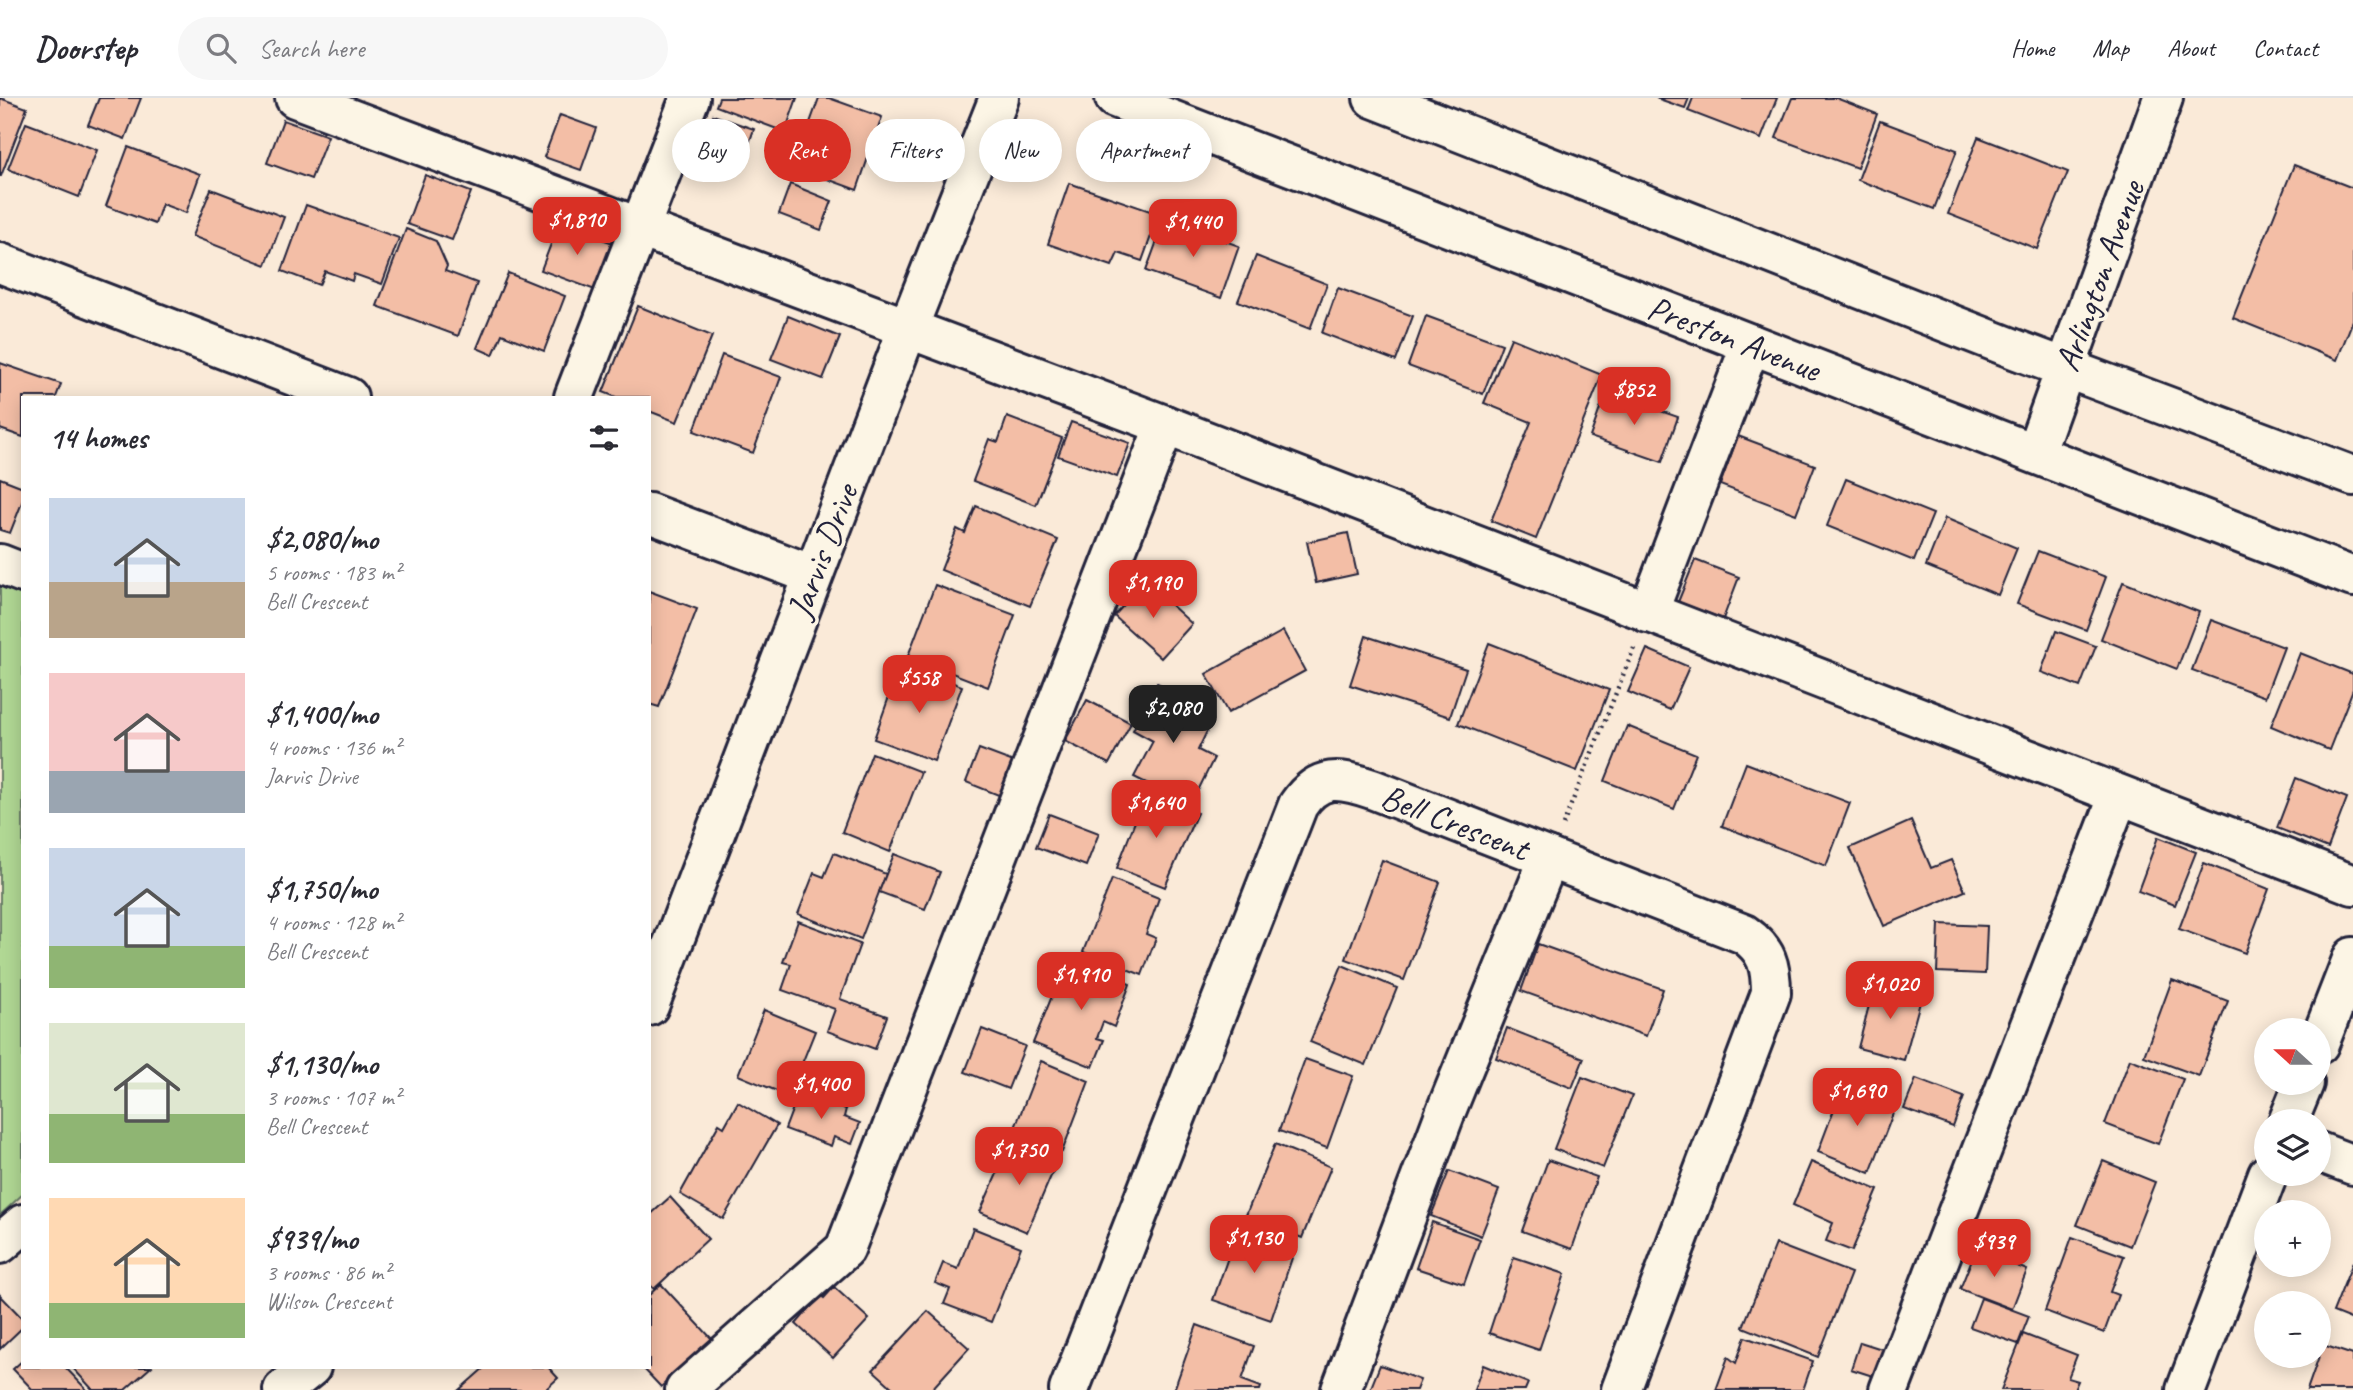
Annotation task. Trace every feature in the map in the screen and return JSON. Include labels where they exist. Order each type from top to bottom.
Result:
[{"type":"street","points":[[295,98],[1165,425],[2353,886]]},
{"type":"street","points":[[574,396],[690,98]]},
{"type":"street","name":"Jarvis Drive","points":[[651,1001],[908,328],[999,98]]},
{"type":"street","name":"Preston Avenue","points":[[1115,98],[2353,578]]},
{"type":"street","points":[[1373,98],[2066,369],[2353,476]]},
{"type":"street","name":"Arlington Avenue","points":[[2035,453],[2156,100]]},
{"type":"street","points":[[0,263],[345,396]]},
{"type":"street","points":[[1648,613],[1751,344]]},
{"type":"street","points":[[685,1390],[845,1249],[1165,425]]},
{"type":"street","points":[[651,514],[813,575]]},
{"type":"street","points":[[0,564],[21,572]]},
{"type":"street","name":"Bell Crescent","points":[[1069,1390],[1298,805],[1309,789],[1329,780],[1352,782],[1744,934],[1757,943],[1767,956],[1771,973],[1767,1004],[1621,1390]]},
{"type":"street","points":[[1889,1390],[2119,795]]},
{"type":"street","points":[[1341,1390],[1446,1111],[1549,858]]},
{"type":"street","points":[[2329,1018],[2353,957]]},
{"type":"street","points":[[2331,1157],[2353,1165]]},
{"type":"street","points":[[2186,1390],[2263,1186]]},
{"type":"street","points":[[0,1244],[21,1226]]},
{"type":"street","points":[[284,1390],[310,1369]]},
{"type":"street","points":[[314,1369],[335,1390]]},
{"type":"path","points":[[1549,858],[1648,613]]},
{"type":"green space","points":[[0,586],[21,594],[21,1196],[0,1215]]},
{"type":"building","points":[[0,98],[27,108],[1,176],[0,176]]},
{"type":"building","points":[[99,98],[141,98],[125,139],[88,125]]},
{"type":"building","points":[[719,98],[797,98],[790,119],[764,119],[764,124],[716,106]]},
{"type":"building","points":[[819,98],[829,98],[882,117],[865,119],[865,167],[857,190],[835,182],[851,182],[851,119],[811,119]]},
{"type":"building","points":[[1656,98],[1689,98],[1685,108]]},
{"type":"building","points":[[1693,98],[1777,98],[1761,139],[1688,111]]},
{"type":"building","points":[[1792,98],[1836,98],[1877,114],[1857,168],[1776,138]]},
{"type":"building","points":[[560,115],[596,128],[581,170],[544,157]]},
{"type":"building","points":[[283,120],[328,136],[311,179],[267,163]]},
{"type":"building","points":[[1880,121],[1957,150],[1934,209],[1858,180]]},
{"type":"building","points":[[26,123],[97,150],[79,197],[8,169]]},
{"type":"building","points":[[1978,137],[2068,172],[2037,249],[1948,214]]},
{"type":"building","points":[[128,147],[200,174],[186,213],[162,204],[155,224],[106,206]]},
{"type":"building","points":[[2294,165],[2353,188],[2353,320],[2337,360],[2233,318]]},
{"type":"building","points":[[425,175],[471,192],[452,240],[407,224]]},
{"type":"building","points":[[1069,183],[1159,214],[1142,261],[1118,253],[1112,266],[1048,244]]},
{"type":"building","points":[[790,184],[832,201],[821,230],[779,214]]},
{"type":"building","points":[[211,189],[284,217],[266,265],[192,236]]},
{"type":"building","points":[[306,205],[399,238],[382,284],[354,274],[352,281],[325,271],[319,285],[282,271]]},
{"type":"building","points":[[1165,219],[1239,246],[1221,298],[1146,271]]},
{"type":"building","points":[[559,223],[613,243],[595,290],[541,270]]},
{"type":"building","points":[[406,229],[436,241],[447,266],[445,271],[477,283],[458,336],[377,306]]},
{"type":"building","points":[[1256,256],[1327,284],[1310,329],[1238,301]]},
{"type":"building","points":[[508,273],[565,296],[544,351],[502,334],[493,355],[477,348]]},
{"type":"building","points":[[1338,288],[1413,316],[1396,361],[1322,333]]},
{"type":"building","points":[[638,306],[712,336],[677,422],[651,412],[651,396],[613,396],[603,392]]},
{"type":"building","points":[[788,316],[840,337],[823,379],[771,359]]},
{"type":"building","points":[[1426,316],[1502,344],[1483,394],[1408,366]]},
{"type":"building","points":[[1511,338],[1602,375],[1536,539],[1491,521],[1531,422],[1484,403]]},
{"type":"building","points":[[722,355],[781,377],[753,453],[694,431]]},
{"type":"building","points":[[0,363],[61,384],[56,396],[21,396],[21,436],[0,429]]},
{"type":"building","points":[[1606,392],[1678,417],[1662,462],[1590,437]]},
{"type":"building","points":[[1007,417],[1062,438],[1036,505],[973,481],[989,439],[998,442]]},
{"type":"building","points":[[1071,422],[1130,443],[1117,477],[1058,456]]},
{"type":"building","points":[[1738,436],[1815,465],[1796,514],[1720,485]]},
{"type":"building","points":[[0,478],[21,486],[21,505],[10,533],[0,530]]},
{"type":"building","points":[[1846,479],[1933,514],[1914,561],[1827,526]]},
{"type":"building","points":[[976,506],[1058,540],[1030,606],[941,570],[957,529],[965,533]]},
{"type":"building","points":[[1945,518],[2017,548],[1998,595],[1926,566]]},
{"type":"building","points":[[1348,533],[1357,574],[1316,583],[1307,542]]},
{"type":"building","points":[[2038,551],[2106,577],[2086,630],[2017,604]]},
{"type":"building","points":[[1695,560],[1739,577],[1723,619],[1678,602]]},
{"type":"building","points":[[1145,581],[1192,624],[1161,658],[1114,616]]},
{"type":"building","points":[[2123,582],[2199,612],[2177,669],[2101,639]]},
{"type":"building","points":[[935,585],[1015,615],[988,687],[908,656]]},
{"type":"building","points":[[651,592],[697,609],[659,707],[651,705]]},
{"type":"building","points":[[2211,620],[2284,647],[2265,697],[2192,670]]},
{"type":"building","points":[[1283,631],[1305,671],[1228,713],[1206,674]]},
{"type":"building","points":[[2056,631],[2096,646],[2080,687],[2041,672]]},
{"type":"building","points":[[1366,636],[1466,669],[1450,717],[1350,685]]},
{"type":"building","points":[[1489,643],[1609,690],[1577,771],[1458,724]]},
{"type":"building","points":[[1647,649],[1689,667],[1670,710],[1628,692]]},
{"type":"building","points":[[2300,653],[2353,674],[2353,689],[2329,750],[2271,726]]},
{"type":"building","points":[[913,668],[962,686],[934,761],[874,739],[890,694],[902,698]]},
{"type":"building","points":[[1157,683],[1186,697],[1209,727],[1198,750],[1214,758],[1191,805],[1134,777],[1153,741],[1133,730]]},
{"type":"building","points":[[1087,700],[1131,723],[1109,764],[1065,741]]},
{"type":"building","points":[[1627,726],[1696,754],[1674,809],[1605,781]]},
{"type":"building","points":[[979,749],[1019,764],[1006,798],[966,782]]},
{"type":"building","points":[[872,753],[921,772],[890,852],[842,832]]},
{"type":"building","points":[[1746,763],[1850,803],[1826,866],[1722,826]]},
{"type":"building","points":[[2296,778],[2347,798],[2328,848],[2277,828]]},
{"type":"building","points":[[1146,793],[1197,813],[1165,887],[1117,868]]},
{"type":"building","points":[[1049,814],[1099,833],[1086,866],[1036,847]]},
{"type":"building","points":[[1911,821],[1931,868],[1951,860],[1965,891],[1884,926],[1850,848]]},
{"type":"building","points":[[2158,837],[2196,852],[2175,905],[2138,891]]},
{"type":"building","points":[[834,853],[886,874],[861,939],[798,914],[814,873],[824,877]]},
{"type":"building","points":[[894,854],[940,872],[925,909],[879,892]]},
{"type":"building","points":[[1382,860],[1440,882],[1404,980],[1346,959]]},
{"type":"building","points":[[2204,863],[2269,889],[2245,953],[2179,929]]},
{"type":"building","points":[[1112,879],[1159,898],[1146,934],[1156,938],[1142,975],[1083,952]]},
{"type":"building","points":[[798,921],[860,944],[840,999],[887,1016],[875,1049],[827,1031],[835,1009],[782,990],[791,964],[783,962]]},
{"type":"building","points":[[1939,924],[1987,926],[1985,974],[1937,972]]},
{"type":"building","points":[[1538,944],[1663,989],[1646,1036],[1521,991]]},
{"type":"building","points":[[1067,959],[1130,984],[1114,1027],[1103,1022],[1097,1038],[1104,1040],[1093,1067],[1033,1043]]},
{"type":"building","points":[[1342,965],[1397,988],[1366,1065],[1310,1042]]},
{"type":"building","points":[[2172,980],[2228,1001],[2199,1076],[2144,1056]]},
{"type":"building","points":[[1875,982],[1922,995],[1904,1060],[1858,1048]]},
{"type":"building","points":[[764,1010],[815,1031],[789,1096],[738,1075]]},
{"type":"building","points":[[1507,1028],[1584,1058],[1572,1088],[1496,1058]]},
{"type":"building","points":[[982,1029],[1025,1046],[1008,1089],[965,1072]]},
{"type":"building","points":[[1305,1059],[1353,1076],[1327,1148],[1279,1131]]},
{"type":"building","points":[[2130,1059],[2183,1079],[2158,1144],[2105,1124]]},
{"type":"building","points":[[1041,1061],[1089,1081],[1062,1152],[1013,1133]]},
{"type":"building","points":[[1582,1077],[1632,1096],[1603,1168],[1554,1149]]},
{"type":"building","points":[[1916,1079],[1964,1097],[1953,1127],[1904,1109]]},
{"type":"building","points":[[1844,1083],[1897,1103],[1870,1173],[1818,1152]]},
{"type":"building","points":[[799,1092],[846,1109],[844,1117],[860,1123],[852,1144],[834,1137],[831,1146],[785,1129]]},
{"type":"building","points":[[738,1102],[777,1125],[723,1219],[680,1194],[719,1124],[724,1127]]},
{"type":"building","points":[[1011,1142],[1057,1162],[1027,1232],[980,1212]]},
{"type":"building","points":[[1275,1144],[1331,1167],[1302,1238],[1246,1215]]},
{"type":"building","points":[[1548,1160],[1597,1177],[1572,1249],[1522,1231]]},
{"type":"building","points":[[2103,1161],[2155,1182],[2130,1246],[2077,1225]]},
{"type":"building","points":[[1811,1162],[1878,1190],[1852,1251],[1826,1241],[1833,1223],[1793,1205]]},
{"type":"building","points":[[1449,1171],[1499,1190],[1481,1236],[1431,1216]]},
{"type":"building","points":[[670,1197],[708,1239],[654,1289],[651,1286],[651,1214]]},
{"type":"building","points":[[1432,1222],[1480,1239],[1464,1284],[1416,1268]]},
{"type":"building","points":[[973,1228],[1021,1247],[991,1322],[944,1304],[950,1289],[935,1283],[943,1263],[958,1269]]},
{"type":"building","points":[[1238,1229],[1295,1249],[1271,1320],[1213,1300]]},
{"type":"building","points":[[2072,1237],[2124,1256],[2110,1292],[2118,1295],[2104,1333],[2045,1311]]},
{"type":"building","points":[[1776,1244],[1851,1273],[1818,1357],[1743,1327]]},
{"type":"building","points":[[1976,1249],[2027,1270],[2012,1309],[1960,1289]]},
{"type":"building","points":[[1514,1257],[1565,1274],[1539,1350],[1489,1333]]},
{"type":"building","points":[[2353,1262],[2353,1320],[2333,1312]]},
{"type":"building","points":[[661,1284],[712,1339],[661,1387],[644,1369],[651,1369],[651,1293]]},
{"type":"building","points":[[834,1287],[869,1319],[833,1358],[796,1324],[821,1295],[824,1298]]},
{"type":"building","points":[[0,1295],[21,1317],[21,1329],[0,1349]]},
{"type":"building","points":[[1981,1298],[2029,1316],[2018,1344],[1970,1327]]},
{"type":"building","points":[[928,1311],[969,1348],[931,1390],[895,1390],[873,1370]]},
{"type":"building","points":[[1197,1325],[1254,1346],[1242,1380],[1261,1387],[1260,1390],[1174,1390]]},
{"type":"building","points":[[2023,1334],[2077,1355],[2068,1378],[2078,1381],[2074,1390],[2001,1390]]},
{"type":"building","points":[[1745,1337],[1813,1361],[1803,1390],[1716,1390],[1728,1357],[1736,1363]]},
{"type":"building","points":[[1860,1342],[1891,1352],[1882,1379],[1851,1369]]},
{"type":"building","points":[[2331,1348],[2353,1355],[2353,1390],[2307,1390],[2315,1368],[2331,1368]]},
{"type":"building","points":[[21,1362],[21,1369],[67,1369],[87,1390],[33,1390],[13,1369]]},
{"type":"building","points":[[1380,1365],[1420,1380],[1416,1390],[1370,1390]]},
{"type":"building","points":[[1483,1365],[1528,1383],[1525,1390],[1474,1390]]},
{"type":"building","points":[[74,1369],[149,1369],[125,1390],[93,1390]]},
{"type":"building","points":[[483,1369],[550,1369],[558,1378],[545,1390],[459,1390]]}]
